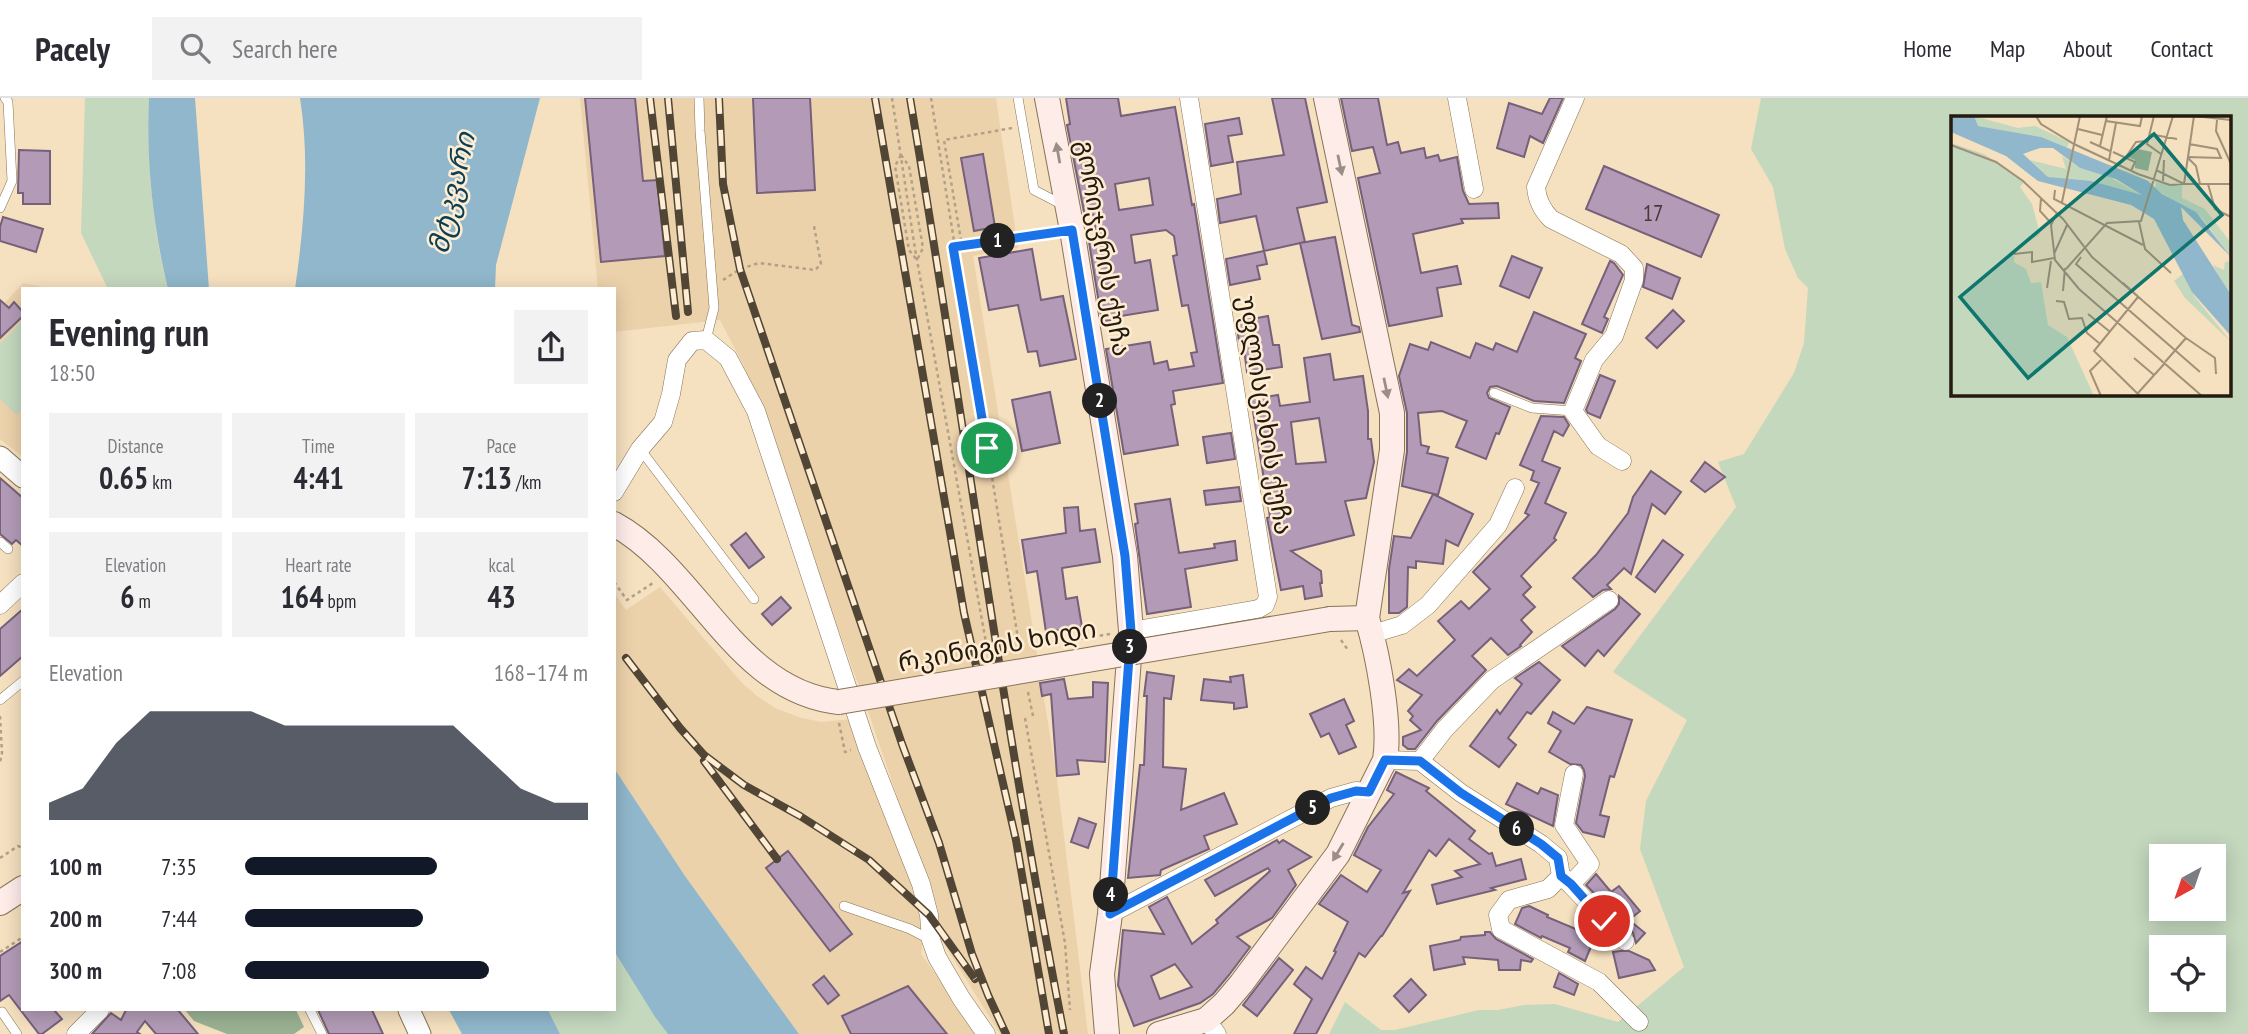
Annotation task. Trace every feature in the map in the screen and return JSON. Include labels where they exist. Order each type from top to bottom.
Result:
[{"type":"main road","name":"გორიჯვრის ქუჩა","points":[[1047,98],[1070,219],[1125,556],[1110,914],[1102,974],[1107,1034]]},
{"type":"main road","points":[[1159,1034],[1211,1027],[1224,1004],[1338,854],[1385,760],[1388,743],[1385,711],[1369,626],[1392,450],[1392,413],[1326,98]]},
{"type":"main road","name":"რკინიგის ხიდი","points":[[616,525],[647,545],[755,664],[794,690],[827,701],[839,702],[1369,626]]},
{"type":"main road","points":[[0,903],[21,889]]},
{"type":"street","name":"უფლისციხის ქუჩა","points":[[1123,632],[1258,609],[1265,605],[1268,597],[1189,98]]},
{"type":"street","points":[[1457,98],[1474,189]]},
{"type":"street","points":[[1575,98],[1536,187],[1536,196],[1542,210],[1551,219],[1621,254],[1634,268],[1634,280],[1614,336],[1594,360],[1573,411],[1598,446],[1622,461]]},
{"type":"street","points":[[616,489],[640,449],[663,422],[677,360],[692,341],[706,340],[728,358],[756,411],[867,747],[921,884],[929,915],[931,940],[937,957],[986,1034]]},
{"type":"street","points":[[0,457],[21,475]]},
{"type":"street","points":[[1369,626],[1402,625],[1428,605],[1498,526],[1515,488]]},
{"type":"street","points":[[0,605],[21,587]]},
{"type":"street","points":[[1420,761],[1445,729],[1492,680],[1609,600]]},
{"type":"street","points":[[1385,760],[1420,761],[1461,793],[1541,844],[1558,858],[1566,880],[1625,941]]},
{"type":"street","points":[[1574,774],[1564,825],[1590,864],[1548,889],[1508,900],[1498,915],[1501,929],[1599,982],[1639,1022]]},
{"type":"street","points":[[1110,914],[1331,798],[1356,791],[1369,792]]},
{"type":"street","points":[[85,1032],[99,1011]]},
{"type":"street","points":[[409,1011],[420,1034]]},
{"type":"lane","points":[[1,205],[12,181],[8,102],[5,98]]},
{"type":"lane","points":[[699,98],[699,131],[714,308],[706,340]]},
{"type":"lane","points":[[1018,98],[1034,190],[1070,219]]},
{"type":"lane","points":[[1494,394],[1532,408],[1573,411]]},
{"type":"lane","points":[[640,449],[754,598]]},
{"type":"lane","points":[[0,700],[21,683]]},
{"type":"lane","points":[[844,906],[910,929],[931,940]]},
{"type":"lane","points":[[310,1011],[322,1034]]},
{"type":"lane","points":[[0,1013],[17,1034]]},
{"type":"path","points":[[891,98],[917,260],[987,648]]},
{"type":"path","points":[[930,98],[1023,663]]},
{"type":"path","points":[[937,142],[1023,126]]},
{"type":"path","points":[[944,140],[962,246]]},
{"type":"path","points":[[901,155],[895,166],[909,250],[917,260]]},
{"type":"path","points":[[901,155],[909,166],[923,248],[917,260]]},
{"type":"path","points":[[953,247],[1070,219]]},
{"type":"path","points":[[713,286],[740,269],[759,263],[815,270],[821,264],[814,226]]},
{"type":"path","points":[[1335,629],[1348,650]]},
{"type":"path","points":[[1096,636],[1123,632]]},
{"type":"path","points":[[1028,690],[1033,716]]},
{"type":"path","points":[[0,716],[0,762]]},
{"type":"path","points":[[1025,718],[1065,943],[1070,1010]]},
{"type":"path","points":[[0,858],[18,846],[21,847]]},
{"type":"path","points":[[0,952],[21,938]]},
{"type":"shaded area","points":[[580,98],[996,98],[1018,248],[973,256],[1057,779],[1088,1034],[1000,1034],[941,939],[932,899],[870,717],[744,366],[720,320],[616,332],[616,287],[598,287]]},
{"type":"shaded area","points":[[23,283],[43,287],[21,287],[21,455],[0,439],[0,308]]},
{"type":"shaded area","points":[[660,587],[742,683],[757,696],[777,709],[802,718],[821,722],[852,719],[926,921],[921,954],[980,1034],[799,1034],[685,876],[616,771],[616,596],[626,610]]},
{"type":"green space","points":[[85,98],[149,98],[152,194],[168,287],[107,287],[81,233]]},
{"type":"green space","points":[[1761,98],[2248,98],[2248,1034],[1329,1034],[1345,1002],[1381,1030],[1395,1030],[1479,1010],[1524,1005],[1555,1004],[1618,1022],[1684,967],[1640,849],[1646,801],[1687,720],[1613,672],[1736,507],[1718,462],[1744,454],[1794,373],[1804,343],[1808,288],[1798,278],[1785,249],[1773,187],[1751,149]]},
{"type":"green space","points":[[21,322],[21,410],[17,415],[0,399],[0,344]]},
{"type":"green space","points":[[616,954],[668,1034],[560,1034],[548,1011],[616,1011]]},
{"type":"green space","points":[[186,1011],[296,1011],[304,1027],[294,1034],[227,1034],[194,1021]]},
{"type":"water","points":[[149,98],[195,98],[209,287],[168,287],[158,242],[149,146]]},
{"type":"water","name":"მტკვარი","points":[[300,98],[540,98],[496,265],[495,287],[295,287],[305,194]]},
{"type":"water","points":[[616,771],[685,876],[799,1034],[668,1034],[616,954]]},
{"type":"water","points":[[450,1011],[548,1011],[560,1034],[462,1034]]},
{"type":"building","points":[[585,98],[635,98],[643,181],[657,180],[665,256],[601,262]]},
{"type":"building","points":[[753,98],[810,98],[815,190],[757,193]]},
{"type":"building","points":[[1066,98],[1118,98],[1121,116],[1175,107],[1223,383],[1173,391],[1175,404],[1171,405],[1178,445],[1124,454],[1106,349],[1150,342],[1154,364],[1167,361],[1169,370],[1194,366],[1191,353],[1197,352],[1188,305],[1182,306],[1173,256],[1177,255],[1174,236],[1166,230],[1131,235],[1135,263],[1150,260],[1158,310],[1102,322],[1089,242],[1097,241],[1093,215],[1085,217],[1067,125],[1070,124]],"holes":[[[1149,178],[1153,205],[1119,210],[1115,184]]]},
{"type":"building","points":[[1272,98],[1305,98],[1327,202],[1297,208],[1305,242],[1264,251],[1256,216],[1220,223],[1217,199],[1241,194],[1237,162],[1284,155]]},
{"type":"building","points":[[1341,98],[1378,98],[1387,145],[1398,142],[1401,153],[1424,148],[1426,158],[1438,155],[1440,161],[1457,157],[1463,191],[1469,204],[1498,203],[1499,218],[1461,219],[1463,223],[1413,234],[1421,273],[1457,266],[1461,284],[1437,288],[1442,316],[1389,326],[1358,178],[1380,173],[1373,147],[1352,151]]},
{"type":"building","points":[[1550,98],[1563,98],[1543,143],[1530,136],[1524,157],[1497,148],[1509,103],[1542,114]]},
{"type":"building","points":[[1239,118],[1242,134],[1228,136],[1233,162],[1211,166],[1205,124]]},
{"type":"building","points":[[19,150],[50,151],[50,204],[23,204],[23,193],[18,193]]},
{"type":"building","points":[[983,154],[995,227],[974,231],[961,158]]},
{"type":"building","points":[[1604,166],[1719,215],[1701,257],[1586,209]]},
{"type":"building","points":[[3,217],[43,229],[36,252],[0,241]]},
{"type":"building","points":[[1335,237],[1352,325],[1359,327],[1360,332],[1322,339],[1300,243]]},
{"type":"building","points":[[1032,249],[1041,300],[1063,296],[1076,359],[1040,366],[1037,351],[1028,352],[1018,305],[989,310],[979,258]]},
{"type":"building","points":[[1264,251],[1267,264],[1257,266],[1260,279],[1230,285],[1226,259]]},
{"type":"building","points":[[1512,256],[1542,268],[1529,298],[1500,286]]},
{"type":"building","points":[[1610,261],[1623,275],[1604,317],[1608,319],[1602,333],[1582,324]]},
{"type":"building","points":[[1647,264],[1680,278],[1672,299],[1643,287]]},
{"type":"building","points":[[0,300],[9,308],[14,302],[21,310],[21,318],[0,338]]},
{"type":"building","points":[[1673,310],[1684,321],[1657,348],[1646,338]]},
{"type":"building","points":[[1534,312],[1586,334],[1575,358],[1581,361],[1564,403],[1534,401],[1497,386],[1490,387],[1487,393],[1489,398],[1510,407],[1486,459],[1456,447],[1467,421],[1442,411],[1418,413],[1421,445],[1429,447],[1427,453],[1448,458],[1438,495],[1402,486],[1407,452],[1407,413],[1399,376],[1410,344],[1428,350],[1431,342],[1470,358],[1476,343],[1493,350],[1496,343],[1517,352]]},
{"type":"building","points":[[1268,316],[1273,345],[1279,345],[1282,367],[1247,372],[1243,341],[1239,341],[1236,322]]},
{"type":"building","points":[[1330,354],[1334,380],[1363,376],[1368,411],[1368,439],[1371,439],[1374,462],[1366,498],[1345,501],[1354,535],[1291,551],[1321,571],[1322,596],[1305,599],[1303,586],[1281,590],[1267,518],[1270,517],[1251,399],[1278,395],[1280,406],[1310,402],[1304,358]],"holes":[[[1319,418],[1326,462],[1296,464],[1291,422]]]},
{"type":"building","points":[[1600,375],[1615,381],[1600,418],[1586,410]]},
{"type":"building","points":[[1050,392],[1060,443],[1022,451],[1012,400]]},
{"type":"building","points":[[1541,416],[1564,417],[1569,425],[1563,436],[1554,431],[1542,461],[1560,468],[1545,503],[1566,513],[1554,538],[1556,540],[1521,576],[1531,587],[1523,595],[1535,607],[1521,620],[1532,632],[1521,646],[1508,655],[1491,638],[1472,656],[1486,670],[1437,721],[1415,749],[1408,749],[1403,745],[1403,737],[1421,730],[1410,720],[1413,716],[1408,711],[1422,695],[1397,680],[1409,669],[1417,676],[1455,640],[1438,621],[1461,601],[1469,609],[1490,589],[1473,572],[1529,515],[1525,513],[1539,483],[1531,480],[1534,471],[1520,465]]},
{"type":"building","points":[[1231,433],[1235,459],[1207,463],[1203,437]]},
{"type":"building","points":[[1705,462],[1725,477],[1705,492],[1691,481]]},
{"type":"building","points":[[1651,471],[1681,492],[1665,514],[1652,504],[1631,574],[1624,568],[1607,585],[1611,589],[1603,590],[1593,597],[1573,578],[1596,555],[1628,513],[1633,497]]},
{"type":"building","points":[[0,478],[21,496],[21,544],[16,540],[12,544],[0,534]]},
{"type":"building","points":[[1239,487],[1241,501],[1206,505],[1204,491]]},
{"type":"building","points":[[1433,494],[1473,514],[1458,546],[1446,540],[1443,564],[1416,561],[1416,568],[1408,567],[1407,607],[1399,613],[1389,613],[1389,569],[1394,536],[1411,538]]},
{"type":"building","points":[[1170,499],[1179,553],[1215,548],[1214,544],[1235,541],[1237,560],[1185,569],[1191,607],[1147,614],[1135,524],[1138,523],[1135,504]]},
{"type":"building","points":[[1078,507],[1080,531],[1095,529],[1100,562],[1062,568],[1066,599],[1077,597],[1082,627],[1046,632],[1037,571],[1027,573],[1022,540],[1066,533],[1064,508]]},
{"type":"building","points":[[746,533],[764,557],[749,568],[731,545]]},
{"type":"building","points":[[1663,540],[1683,555],[1655,592],[1636,577]]},
{"type":"building","points":[[1619,596],[1640,614],[1604,656],[1598,650],[1585,666],[1562,646],[1615,609],[1619,604]]},
{"type":"building","points":[[781,597],[791,608],[772,625],[762,614]]},
{"type":"building","points":[[21,611],[21,658],[0,676],[0,629]]},
{"type":"building","points":[[1539,662],[1560,680],[1531,714],[1527,712],[1508,738],[1516,745],[1499,767],[1470,746],[1497,710],[1500,714],[1522,684],[1515,678]]},
{"type":"building","points":[[1147,672],[1174,676],[1171,699],[1164,698],[1163,767],[1186,769],[1181,810],[1224,793],[1237,824],[1204,836],[1209,849],[1161,870],[1160,875],[1128,878],[1140,765],[1144,765],[1147,696],[1144,696]]},
{"type":"building","points":[[1243,675],[1247,707],[1234,709],[1234,703],[1201,700],[1204,679],[1231,682],[1230,677]]},
{"type":"building","points":[[1064,679],[1068,699],[1093,697],[1093,682],[1108,683],[1105,762],[1077,760],[1079,774],[1057,776],[1051,694],[1042,696],[1040,683]]},
{"type":"building","points":[[1344,699],[1354,721],[1346,725],[1356,747],[1339,754],[1329,733],[1321,737],[1310,714]]},
{"type":"building","points":[[1587,707],[1632,720],[1614,777],[1610,776],[1600,815],[1609,817],[1604,837],[1583,832],[1576,823],[1585,776],[1581,765],[1570,764],[1549,752],[1561,731],[1548,723],[1553,712],[1574,724]]},
{"type":"building","points":[[1396,772],[1429,788],[1426,791],[1475,831],[1469,839],[1489,854],[1492,853],[1496,866],[1521,859],[1526,879],[1491,888],[1495,890],[1437,904],[1432,885],[1462,877],[1455,871],[1480,864],[1449,839],[1436,856],[1429,850],[1403,893],[1410,891],[1382,936],[1365,957],[1359,953],[1316,1034],[1294,1034],[1312,999],[1294,984],[1306,967],[1322,979],[1348,922],[1319,904],[1341,875],[1367,892],[1381,870],[1354,855],[1368,827],[1394,794],[1387,790]]},
{"type":"building","points":[[1517,783],[1538,794],[1541,788],[1558,795],[1553,826],[1506,804]]},
{"type":"building","points":[[1079,818],[1096,824],[1088,848],[1071,842]]},
{"type":"building","points":[[1277,840],[1279,843],[1283,840],[1311,857],[1288,870],[1296,885],[1272,918],[1237,937],[1250,947],[1213,994],[1200,1003],[1134,1026],[1118,985],[1123,930],[1164,934],[1149,907],[1167,897],[1192,944],[1218,923],[1216,920],[1270,871],[1268,868],[1215,896],[1205,880]],"holes":[[[1175,964],[1192,987],[1160,999],[1151,976]]]},
{"type":"building","points":[[788,851],[852,934],[830,951],[766,868]]},
{"type":"building","points":[[1596,874],[1611,892],[1619,886],[1640,911],[1629,920],[1645,933],[1636,943],[1633,933],[1586,885]]},
{"type":"building","points":[[1529,906],[1548,915],[1547,917],[1595,937],[1585,961],[1568,952],[1570,948],[1542,936],[1541,938],[1515,924],[1522,908]]},
{"type":"building","points":[[1485,932],[1490,932],[1496,939],[1533,959],[1531,962],[1521,960],[1520,970],[1499,970],[1498,960],[1463,957],[1465,964],[1434,970],[1430,946],[1460,940],[1461,937],[1485,935]]},
{"type":"building","points":[[21,942],[21,1011],[9,995],[0,1001],[0,956]]},
{"type":"building","points":[[1629,951],[1649,960],[1655,970],[1619,978],[1613,952]]},
{"type":"building","points":[[1279,958],[1293,970],[1257,1016],[1243,1005]]},
{"type":"building","points":[[1559,973],[1578,984],[1574,995],[1554,987]]},
{"type":"building","points":[[824,976],[839,995],[828,1004],[813,985]]},
{"type":"building","points":[[1411,979],[1426,995],[1409,1012],[1394,996]]},
{"type":"building","points":[[908,986],[947,1034],[851,1034],[842,1016]]},
{"type":"building","points":[[21,1011],[55,1011],[62,1019],[39,1034]]},
{"type":"building","points":[[126,1011],[179,1011],[198,1034],[156,1034],[145,1021],[137,1032],[140,1034],[92,1034],[111,1013],[121,1020]]},
{"type":"building","points":[[318,1011],[372,1011],[383,1034],[329,1034]]},
{"type":"railway","points":[[650,98],[676,316]]},
{"type":"railway","points":[[668,98],[688,312]]},
{"type":"railway","points":[[719,98],[723,184],[740,269],[902,744],[939,843],[972,954],[1006,1034]]},
{"type":"railway","points":[[875,98],[964,613],[1016,840],[1049,1034]]},
{"type":"railway","points":[[910,98],[1002,684],[1064,1034]]},
{"type":"railway","points":[[626,658],[704,755],[744,785],[800,816],[869,860],[929,915],[975,979]]},
{"type":"railway","points":[[704,761],[777,859]]},
{"type":"route","points":[[987,448],[953,247],[1072,230],[1125,556],[1131,631],[1110,914],[1331,798],[1356,791],[1369,792],[1385,760],[1420,761],[1461,793],[1541,844],[1558,858],[1561,876],[1604,921]]}]
